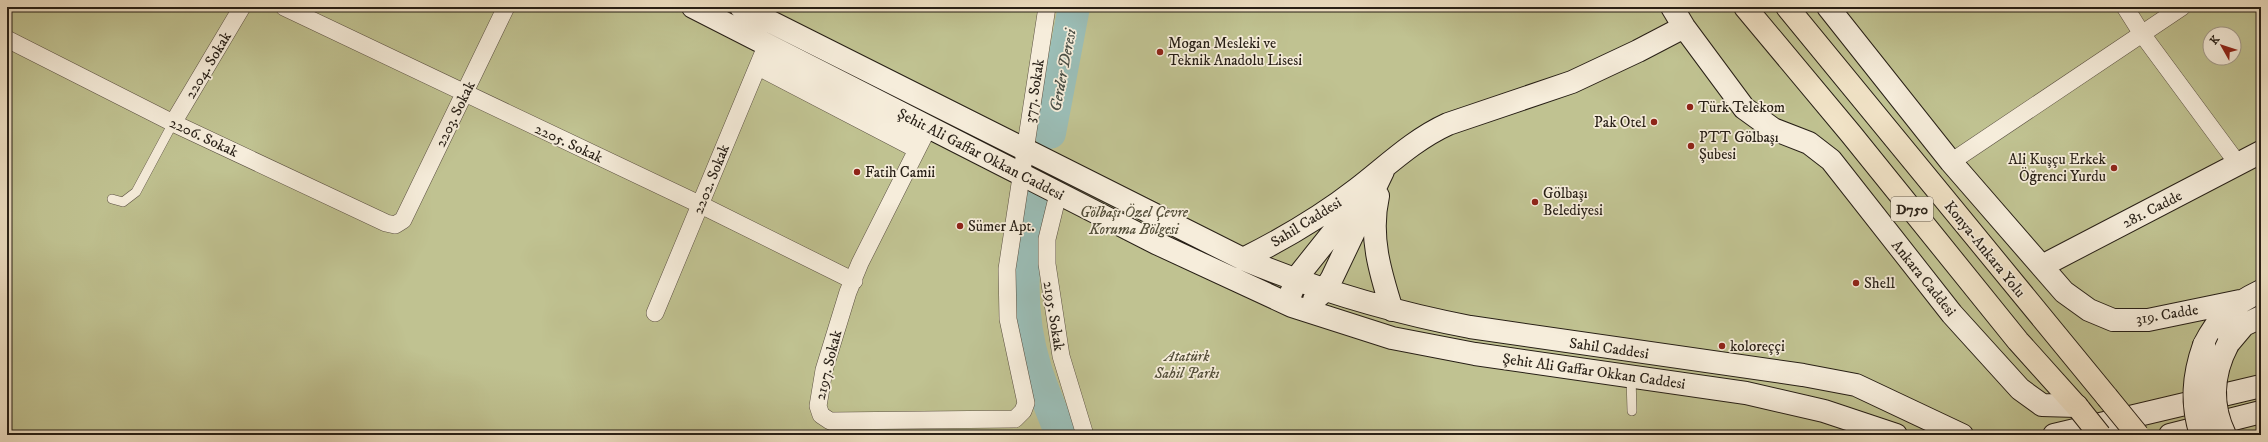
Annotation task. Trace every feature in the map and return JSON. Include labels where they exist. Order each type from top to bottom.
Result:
[{"type":"highway","name":"D750","points":[[1745,7],[1851,134],[2018,341],[2100,435]]},
{"type":"highway","name":"Konya-Ankara Yolu","points":[[1787,7],[2138,435]]},
{"type":"street","name":"2204. Sokak","points":[[173,123],[242,7]]},
{"type":"street","name":"2205. Sokak","points":[[284,7],[701,205],[854,281]]},
{"type":"street","name":"2203. Sokak","points":[[403,220],[506,7]]},
{"type":"street","name":"Şehit Ali Gaffar Okkan Caddesi","points":[[693,7],[1156,243],[1284,302],[1384,335],[1429,345],[1475,354],[1726,390],[1824,411],[1896,435]]},
{"type":"street","name":"377. Sokak","points":[[1021,175],[1047,7]]},
{"type":"street","name":"Ankara Caddesi","points":[[1672,7],[1684,27],[1744,108],[1773,129],[1809,143],[1831,160],[1952,314],[2020,389],[2042,405],[2078,408]]},
{"type":"street","points":[[1828,7],[1951,162],[2042,266]]},
{"type":"street","points":[[2125,7],[2142,34],[2238,164]]},
{"type":"street","points":[[1951,162],[2182,7]]},
{"type":"street","name":"Şehit Ali Gaffar Okkan Caddesi","points":[[744,8],[1243,259],[1324,291],[1392,310]]},
{"type":"street","name":"Sahil Caddesi","points":[[1243,259],[1308,223],[1338,203],[1414,143],[1437,129],[1572,82],[1638,51],[1684,27]]},
{"type":"street","name":"2206. Sokak","points":[[7,39],[173,123],[386,223],[395,225],[403,220]]},
{"type":"street","name":"2202. Sokak","points":[[655,313],[767,44]]},
{"type":"street","points":[[777,62],[916,135],[912,147],[771,74],[764,70],[777,62]]},
{"type":"street","name":"2197. Sokak","points":[[928,126],[860,263],[854,281],[848,292],[824,370],[818,406],[821,415],[830,421],[842,423],[1016,419],[1023,411],[1026,403],[1008,319],[1006,300],[1007,268],[1021,175]]},
{"type":"street","name":"281. Cadde","points":[[2042,266],[2261,152]]},
{"type":"street","points":[[1385,166],[1332,278],[1324,291],[1317,299],[1305,304],[1284,302],[1292,289],[1290,278],[1385,166]]},
{"type":"street","points":[[1385,166],[1375,213],[1374,230],[1381,274],[1392,310]]},
{"type":"street","name":"2195. Sokak","points":[[1058,194],[1047,239],[1048,272],[1061,356],[1085,435]]},
{"type":"street","name":"319. Cadde","points":[[2042,266],[2064,292],[2089,310],[2113,320],[2148,320],[2240,301],[2261,291]]},
{"type":"street","name":"319. Cadde","points":[[2201,435],[2195,416],[2193,395],[2199,360],[2204,345],[2220,318],[2240,301]]},
{"type":"street","name":"Sahil Caddesi","points":[[1392,310],[1470,327],[1803,375],[1856,385],[1962,435]]},
{"type":"street","points":[[2225,435],[2215,408],[2214,394],[2216,373],[2228,344],[2244,325],[2261,317]]},
{"type":"street","points":[[2054,435],[2261,386]]},
{"type":"street","points":[[2170,435],[2261,412]]},
{"type":"lane","points":[[112,199],[123,202],[136,192],[173,123]]},
{"type":"lane","points":[[1631,377],[1632,411]]},
{"type":"green space","name":"Gölbaşı Özel Çevre Koruma Bölgesi","points":[[7,7],[2261,7],[2261,435],[7,435]]},
{"type":"waterway","name":"Gerder Deresi","points":[[1050,133],[1074,7]]},
{"type":"waterway","name":"Gerder Deresi","points":[[1034,202],[1026,243],[1024,264],[1024,307],[1030,349],[1042,386],[1061,435]]},
{"type":"place","name":"Mogan Mesleki ve Teknik Anadolu Lisesi","points":[[1160,52]]},
{"type":"place","name":"Türk Telekom","points":[[1690,107]]},
{"type":"place","name":"Pak Otel","points":[[1654,122]]},
{"type":"place","name":"PTT Gölbaşı Şubesi","points":[[1691,146]]},
{"type":"place","name":"Ali Kuşçu Erkek Öğrenci Yurdu","points":[[2114,168]]},
{"type":"place","name":"Fatih Camii","points":[[857,172]]},
{"type":"place","name":"Gölbaşı Belediyesi","points":[[1535,202]]},
{"type":"place","name":"Sümer Apt.","points":[[960,226]]},
{"type":"place","name":"Shell","points":[[1856,283]]},
{"type":"place","name":"koloreççi","points":[[1722,346]]},
{"type":"park label","name":"Atatürk Sahil Parkı","points":[[1187,364]]}]
